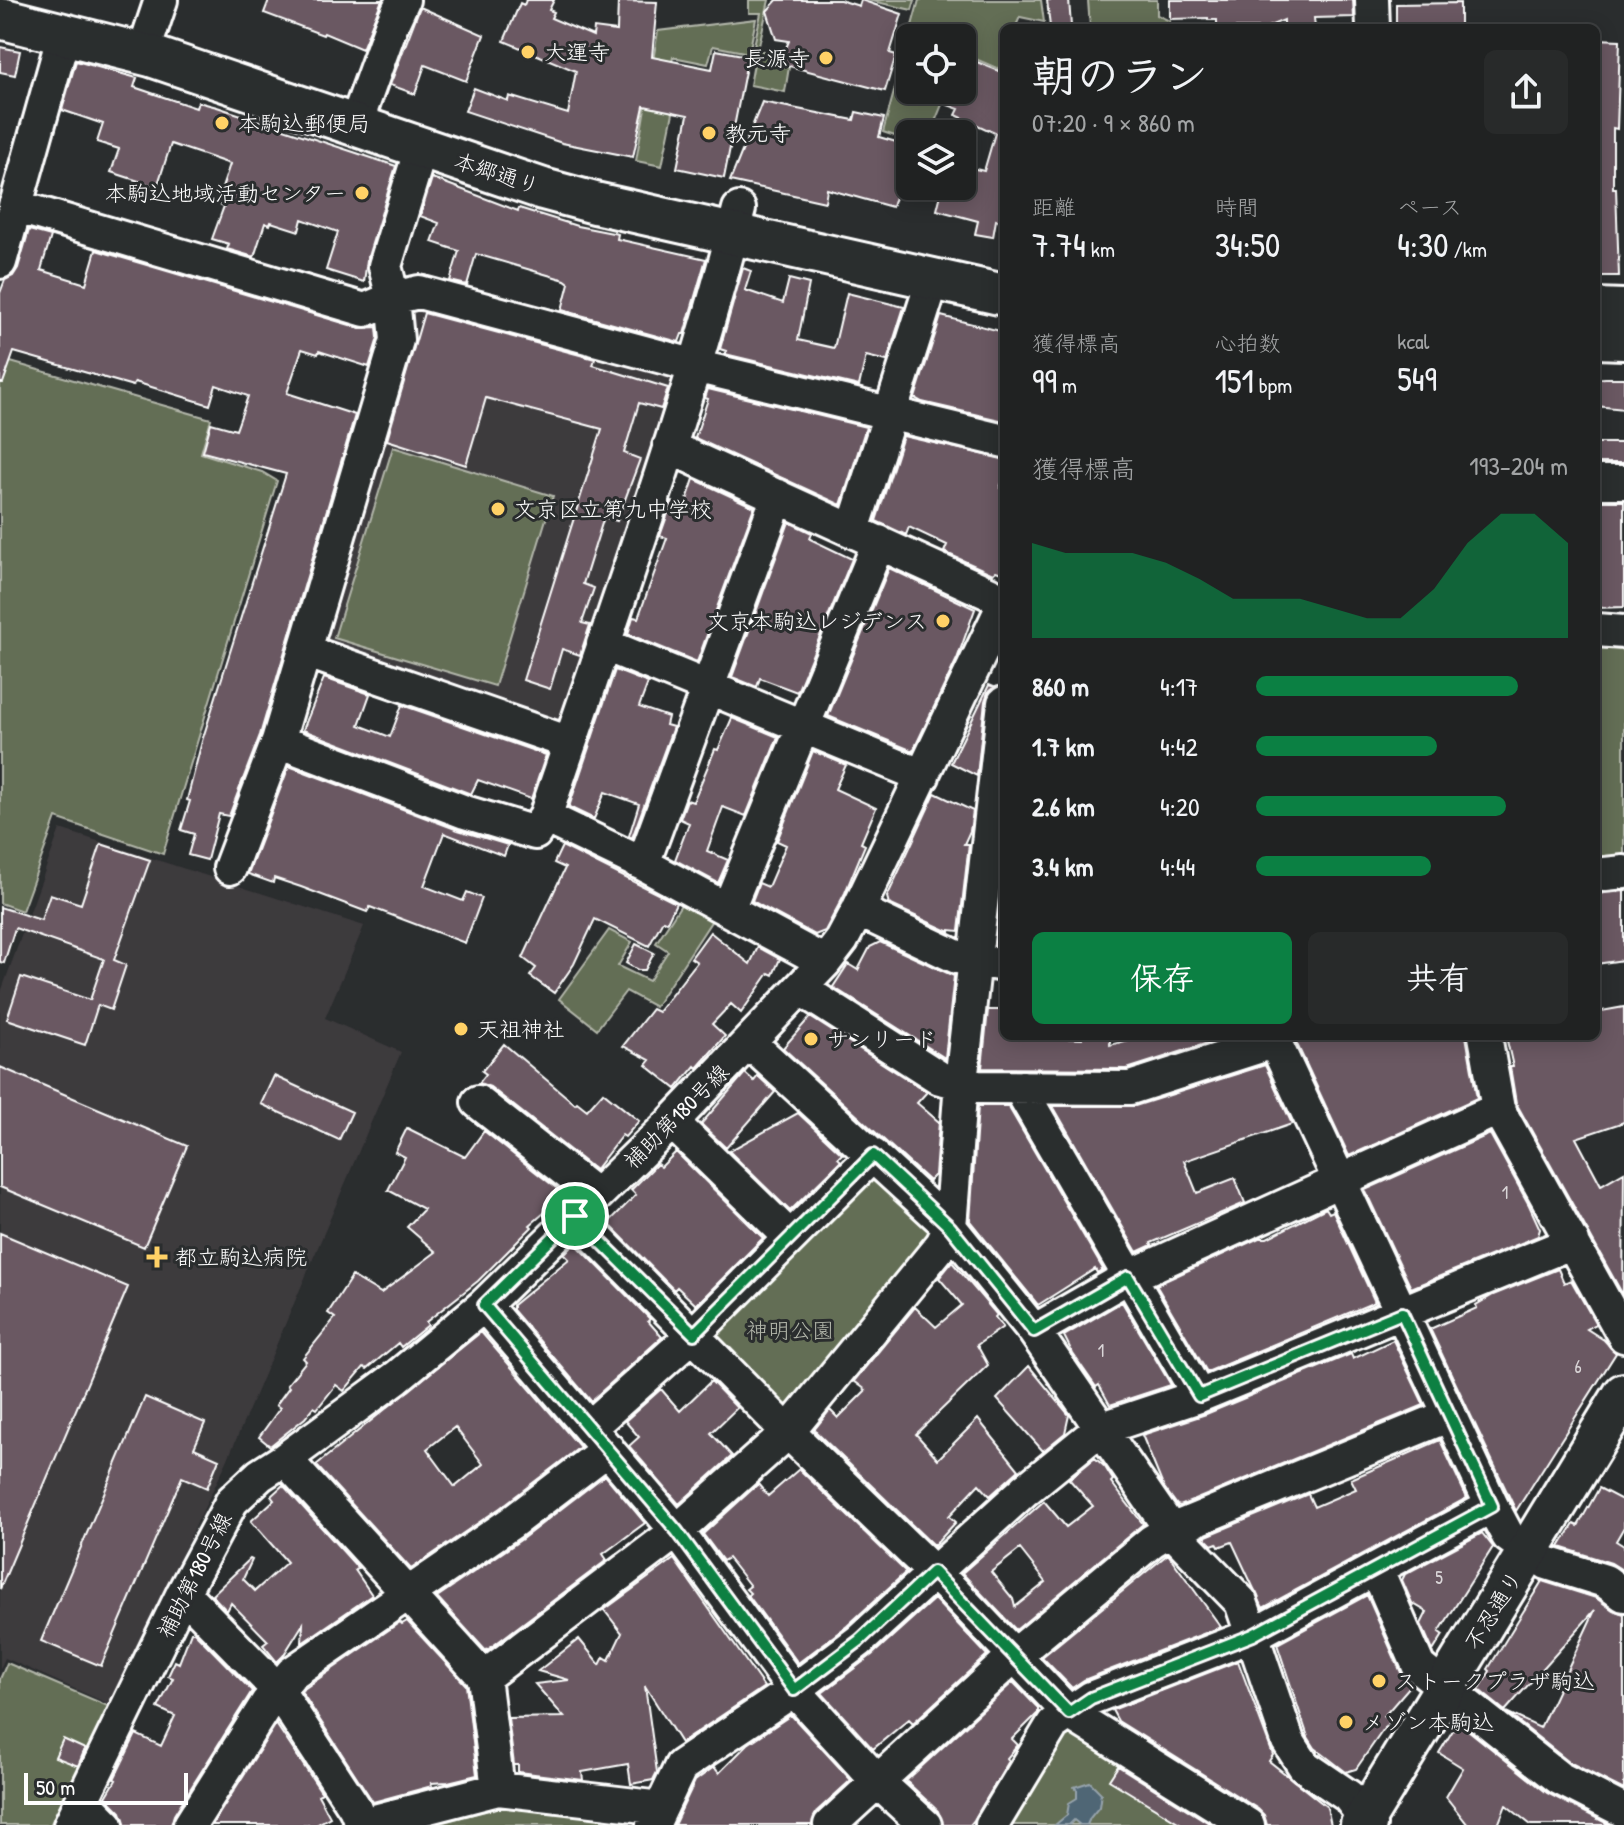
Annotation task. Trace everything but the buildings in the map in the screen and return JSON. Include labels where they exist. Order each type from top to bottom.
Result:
[{"type":"main road","name":"本郷通り","points":[[17,0],[155,17],[358,114],[421,148],[595,203],[736,221],[1000,266]]},
{"type":"main road","name":"本郷通り","points":[[0,18],[151,56],[548,165],[933,279],[1000,294]]},
{"type":"main road","points":[[1600,309],[1624,310]]},
{"type":"main road","points":[[1600,338],[1624,339]]},
{"type":"main road","name":"不忍通り","points":[[1366,1822],[1443,1689],[1624,1394]]},
{"type":"street","points":[[358,114],[403,0]]},
{"type":"street","points":[[1372,0],[1373,24]]},
{"type":"street","points":[[0,262],[64,34]]},
{"type":"street","points":[[230,868],[278,741],[397,340],[393,298],[385,266],[421,148]]},
{"type":"street","points":[[15,206],[365,310],[393,298],[419,292],[696,366],[1000,440]]},
{"type":"street","points":[[278,741],[465,812],[535,833],[545,817],[696,366],[736,221]]},
{"type":"street","points":[[728,909],[803,725],[866,536],[892,413],[933,279]]},
{"type":"street","points":[[669,447],[1000,600]]},
{"type":"street","points":[[1600,482],[1624,482]]},
{"type":"street","points":[[643,864],[778,496]]},
{"type":"street","name":"補助第180号線","points":[[75,1815],[183,1593],[232,1501],[260,1475],[397,1377],[484,1305],[672,1122],[801,989],[842,940],[1000,611]]},
{"type":"street","points":[[1600,630],[1624,632]]},
{"type":"street","points":[[603,644],[923,776]]},
{"type":"street","points":[[305,651],[570,743]]},
{"type":"street","points":[[966,684],[1000,696]]},
{"type":"street","points":[[484,1677],[677,1531],[788,1432],[942,1244],[950,1227],[961,1082],[989,963],[1000,769]]},
{"type":"street","points":[[545,817],[643,864],[825,962]]},
{"type":"street","points":[[1600,875],[1624,872]]},
{"type":"street","points":[[858,910],[957,957],[989,963]]},
{"type":"street","points":[[801,989],[940,1078],[978,1087],[1130,1088],[1261,1046],[1270,1040]]},
{"type":"street","points":[[1275,1040],[1508,1536],[1547,1563],[1605,1581],[1624,1595]]},
{"type":"street","points":[[1486,1040],[1498,1109],[1624,1336]]},
{"type":"street","points":[[749,1042],[950,1227],[1034,1331],[1171,1530],[1241,1602],[1288,1741],[1304,1766],[1348,1796],[1366,1822]]},
{"type":"street","points":[[1023,1087],[1025,1097],[1199,1396]]},
{"type":"street","points":[[478,1102],[586,1205],[694,1334],[788,1432],[933,1572],[1069,1713],[1248,1825]]},
{"type":"street","points":[[1034,1331],[1128,1277],[1498,1109]]},
{"type":"street","points":[[672,1122],[789,1236]]},
{"type":"street","points":[[190,1825],[277,1689],[292,1673],[511,1523],[599,1438],[694,1334],[873,1155]]},
{"type":"street","points":[[183,1593],[277,1689],[355,1808],[361,1825],[498,1789],[657,1816],[681,1766],[794,1690],[859,1641],[1025,1490],[1100,1429],[1199,1396],[1573,1242]]},
{"type":"street","points":[[484,1305],[677,1531],[794,1690],[878,1782],[925,1825]]},
{"type":"street","points":[[830,1825],[1015,1655],[1152,1541],[1171,1530],[1450,1415]]},
{"type":"street","points":[[285,1459],[484,1677],[498,1789]]},
{"type":"street","points":[[992,1825],[1053,1724],[1091,1698],[1253,1635],[1492,1506]]},
{"type":"street","points":[[1377,1570],[1419,1667],[1559,1778],[1624,1811]]},
{"type":"street","points":[[75,1815],[93,1811],[107,1825]]},
{"type":"shaded area","name":"文京区立第九中学校","points":[[401,304],[686,372],[566,734],[315,646]]},
{"type":"shaded area","name":"都立駒込病院","points":[[60,829],[364,926],[325,1018],[401,1052],[227,1461],[109,1704],[5,1658],[0,1669],[0,995]]},
{"type":"green space","points":[[749,0],[769,0],[758,50],[779,55],[778,65],[789,67],[785,92],[750,85],[755,58],[752,55],[761,13],[749,13]]},
{"type":"green space","points":[[868,0],[915,0],[912,10]]},
{"type":"green space","points":[[919,0],[1041,0],[1044,22],[1020,17],[1017,24],[1000,24],[999,69],[976,59],[976,24],[912,24]]},
{"type":"green space","points":[[1088,0],[1157,0],[1157,15],[1170,21],[1170,24],[1090,24]]},
{"type":"green space","points":[[756,19],[749,53],[713,46],[708,64],[673,57],[663,105],[674,108],[662,166],[636,161],[658,31]]},
{"type":"green space","points":[[896,84],[896,104],[942,104],[936,120],[896,120],[896,136],[883,132]]},
{"type":"green space","points":[[0,359],[211,419],[201,453],[262,472],[277,481],[163,854],[56,818],[22,911],[0,903]]},
{"type":"green space","points":[[393,447],[553,496],[495,686],[334,638]]},
{"type":"green space","points":[[1604,641],[1624,641],[1624,859],[1600,861],[1600,645]]},
{"type":"green space","points":[[686,897],[716,914],[655,1007],[626,991],[597,1029],[559,999],[609,930],[632,942],[618,966],[649,981],[668,951],[656,943]]},
{"type":"green space","name":"神明公園","points":[[862,1181],[873,1181],[930,1227],[931,1242],[796,1407],[782,1407],[718,1341],[718,1329]]},
{"type":"green space","points":[[7,1663],[108,1706],[69,1792],[50,1825],[0,1825],[0,1679]]},
{"type":"green space","points":[[1075,1733],[1207,1815],[1202,1825],[1005,1825],[1062,1737]]},
{"type":"green space","points":[[500,1807],[626,1821],[628,1825],[432,1825]]},
{"type":"water","points":[[1090,1782],[1101,1793],[1099,1807],[1087,1825],[1080,1825],[1074,1820],[1069,1825],[1055,1825],[1067,1815],[1069,1803],[1077,1798],[1074,1787]]},
{"type":"place","name":"大運寺","points":[[528,52]]},
{"type":"place","name":"長源寺","points":[[826,58]]},
{"type":"place","name":"本駒込郵便局","points":[[222,123]]},
{"type":"place","name":"教元寺","points":[[709,133]]},
{"type":"place","name":"本駒込地域活動センター","points":[[362,193]]},
{"type":"place","name":"文京区立第九中学校","points":[[498,509]]},
{"type":"place","name":"文京本駒込レジデンス","points":[[943,621]]},
{"type":"place","name":"天祖神社","points":[[461,1029]]},
{"type":"place","name":"サンリード","points":[[811,1039]]},
{"type":"place","name":"都立駒込病院","points":[[157,1257]]},
{"type":"place","name":"ストークプラザ駒込","points":[[1379,1681]]},
{"type":"place","name":"メゾン本駒込","points":[[1346,1722]]},
{"type":"route","points":[[873,1155],[950,1227],[1034,1331],[1128,1277],[1199,1396],[1402,1313],[1492,1506],[1253,1635],[1091,1698],[1069,1713],[933,1572],[859,1641],[794,1690],[677,1531],[484,1305],[575,1216],[694,1334],[873,1155]]}]
